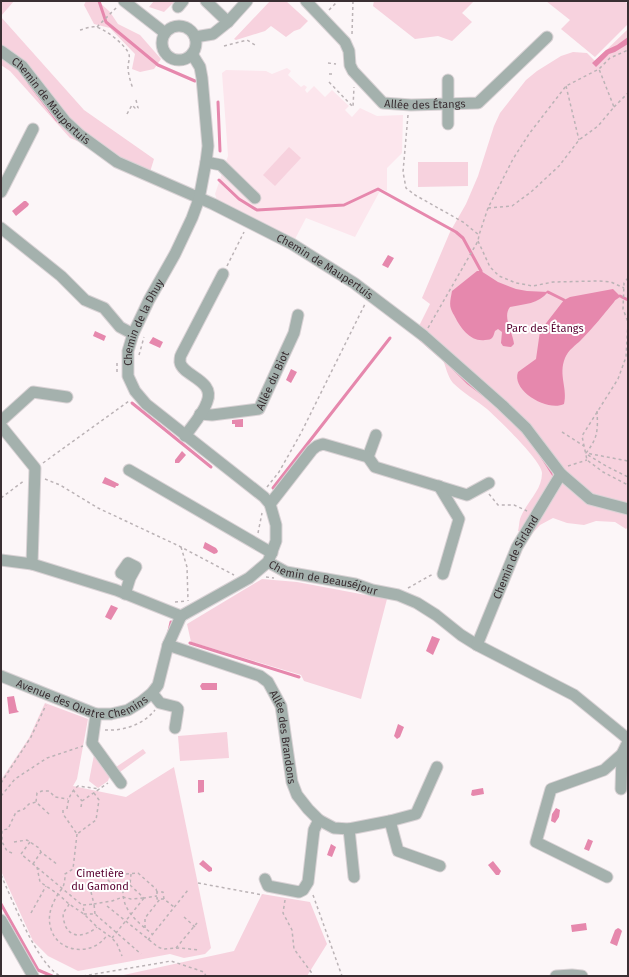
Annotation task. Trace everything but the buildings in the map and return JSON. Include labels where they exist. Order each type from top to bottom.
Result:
[{"type":"street","points":[[206,1],[228,22]]},
{"type":"street","points":[[195,37],[213,34],[228,22],[247,1]]},
{"type":"street","name":"Allée des Étangs","points":[[306,1],[345,42],[350,65],[353,71],[383,103],[409,105],[478,103],[547,37]]},
{"type":"street","points":[[121,4],[165,33]]},
{"type":"street","points":[[175,26],[187,28],[195,37],[196,48],[192,54],[185,59],[179,61],[173,60],[163,52],[161,45],[162,39],[169,29],[175,26]]},
{"type":"street","name":"Chemin de Maupertuis","points":[[1,51],[22,66],[65,121],[117,162],[199,199],[292,244],[370,294],[424,336],[502,405],[526,428],[559,475],[590,499],[628,509]]},
{"type":"street","name":"Chemin de la Dhuy","points":[[192,54],[200,67],[202,78],[207,140],[206,162],[199,199],[179,247],[149,300],[139,335],[128,351],[128,376],[135,391],[146,404],[261,495],[266,506]]},
{"type":"street","points":[[448,80],[448,124]]},
{"type":"street","points":[[1,192],[33,130]]},
{"type":"street","points":[[206,162],[221,165],[255,198]]},
{"type":"street","points":[[1,228],[61,276],[85,300],[104,308],[120,327],[139,335]]},
{"type":"street","points":[[185,436],[208,401],[208,391],[205,385],[182,366],[180,361],[181,355],[223,274]]},
{"type":"street","name":"Allée du Biot","points":[[200,414],[212,415],[259,409],[294,333],[298,315]]},
{"type":"street","points":[[1,421],[33,392],[67,397]]},
{"type":"street","points":[[1,426],[34,471],[32,564]]},
{"type":"street","points":[[368,457],[376,435]]},
{"type":"street","points":[[270,557],[276,541],[276,525],[266,506],[312,450],[317,446],[323,444],[368,457],[375,467],[467,495],[486,484]]},
{"type":"street","name":"Chemin de Beauséjour","points":[[129,470],[270,557],[286,572],[354,584],[374,591],[398,595],[417,603],[436,614],[461,635],[478,645],[574,695],[628,739]]},
{"type":"street","name":"Chemin de Sirland","points":[[478,645],[517,547],[559,475]]},
{"type":"street","points":[[439,486],[459,519],[442,574]]},
{"type":"street","name":"Chemin de Beauséjour","points":[[181,616],[249,578],[270,557]]},
{"type":"street","points":[[1,560],[32,564],[125,594],[181,616]]},
{"type":"street","points":[[125,594],[130,578]]},
{"type":"street","name":"Avenue des Quatre Chemins","points":[[1,676],[96,714],[111,714],[128,710],[152,693],[158,685],[168,645],[181,616]]},
{"type":"street","name":"Allée des Brandons","points":[[168,645],[260,676],[268,682],[281,706],[292,782],[297,796],[319,820],[334,828],[349,829],[416,814],[437,767]]},
{"type":"street","points":[[152,693],[160,703],[176,707],[178,709],[175,728]]},
{"type":"street","points":[[96,714],[92,742],[119,781]]},
{"type":"street","points":[[607,877],[536,842],[551,789],[604,770],[622,754],[628,742]]},
{"type":"street","points":[[621,789],[622,754]]},
{"type":"street","points":[[265,879],[268,886],[299,892],[303,890],[308,882],[314,830],[319,820]]},
{"type":"street","points":[[390,821],[398,850],[440,866]]},
{"type":"street","points":[[349,829],[354,877]]},
{"type":"street","points":[[1,920],[33,976]]},
{"type":"street","points":[[556,976],[582,976]]},
{"type":"path","points":[[322,17],[338,1]]},
{"type":"path","points":[[348,51],[352,44],[353,1]]},
{"type":"path","points":[[97,27],[121,4]]},
{"type":"path","points":[[80,30],[97,27],[114,37],[128,52],[130,60],[128,68],[133,89]]},
{"type":"path","points":[[224,46],[247,40],[255,45]]},
{"type":"path","points":[[424,336],[478,241],[488,208],[513,159],[529,134],[566,86],[599,69],[610,58],[628,50]]},
{"type":"path","points":[[328,63],[336,64]]},
{"type":"path","points":[[599,69],[614,107]]},
{"type":"path","points":[[328,74],[335,74]]},
{"type":"path","points":[[329,82],[354,106],[354,85]]},
{"type":"path","points":[[566,86],[579,140]]},
{"type":"path","points":[[488,208],[512,206],[531,192],[559,166],[579,140],[598,126],[628,93]]},
{"type":"path","points":[[127,114],[132,105],[139,108],[136,100]]},
{"type":"path","points":[[409,105],[403,172],[406,188],[415,195],[463,222],[479,235]]},
{"type":"path","points":[[223,274],[245,231]]},
{"type":"path","points":[[478,241],[490,267],[500,276],[516,283],[533,286],[553,282],[598,281],[611,282],[624,288]]},
{"type":"path","points":[[628,278],[624,283],[623,305],[628,322],[627,358],[618,379],[582,436],[587,460],[603,472],[628,485]]},
{"type":"path","points":[[267,487],[279,472],[301,433],[370,294]]},
{"type":"path","points":[[139,335],[139,356]]},
{"type":"path","points":[[1,498],[34,471],[129,401]]},
{"type":"path","points":[[586,453],[594,443],[598,428],[597,411]]},
{"type":"path","points":[[562,432],[584,446]]},
{"type":"path","points":[[586,453],[628,461]]},
{"type":"path","points":[[586,453],[606,466],[628,477]]},
{"type":"path","points":[[559,475],[587,460]]},
{"type":"path","points":[[34,471],[98,508],[181,547],[236,576]]},
{"type":"path","points":[[486,484],[498,505],[514,504],[528,512]]},
{"type":"path","points":[[258,534],[266,506]]},
{"type":"path","points":[[181,547],[187,567],[188,601]]},
{"type":"path","points":[[398,595],[433,574],[442,574]]},
{"type":"path","points":[[1,783],[31,737],[50,696]]},
{"type":"path","points":[[93,730],[113,730],[133,726],[145,720],[158,706]]},
{"type":"path","points":[[1,796],[15,779],[47,758],[92,742]]},
{"type":"path","points":[[81,807],[82,801],[100,789],[119,781]]},
{"type":"path","points":[[67,809],[68,799],[73,790],[78,786],[100,789]]},
{"type":"path","points":[[73,790],[82,801]]},
{"type":"path","points":[[36,802],[37,794],[42,791],[49,791],[55,797],[68,799]]},
{"type":"path","points":[[77,834],[96,820],[100,800],[94,793]]},
{"type":"path","points":[[36,802],[49,814]]},
{"type":"path","points":[[12,853],[7,851],[2,842],[2,830],[8,829],[16,812],[24,810],[30,804],[36,802]]},
{"type":"path","points":[[63,810],[63,814],[77,834],[73,869],[65,874],[64,885],[49,914],[52,932],[68,947],[83,950],[90,949],[99,944],[107,936]]},
{"type":"path","points":[[14,842],[27,840],[39,848],[41,852],[58,865]]},
{"type":"path","points":[[30,842],[21,854],[83,905],[112,901],[123,897],[131,899],[157,896]]},
{"type":"path","points":[[34,864],[41,852]]},
{"type":"path","points":[[37,867],[40,882],[84,914],[107,936],[112,938],[117,944],[122,956]]},
{"type":"path","points":[[126,874],[138,873],[156,889],[157,899],[162,899],[174,907]]},
{"type":"path","points":[[131,874],[130,885],[124,890],[123,897],[126,907],[131,916],[152,934]]},
{"type":"path","points":[[1,875],[30,939],[53,972],[60,976]]},
{"type":"path","points":[[106,875],[110,882],[113,882],[124,890]]},
{"type":"path","points":[[308,882],[342,976]]},
{"type":"path","points":[[198,883],[263,896]]},
{"type":"path","points":[[130,885],[144,898]]},
{"type":"path","points":[[31,913],[46,886]]},
{"type":"path","points":[[148,940],[188,890]]},
{"type":"path","points":[[91,892],[95,914]]},
{"type":"path","points":[[146,928],[145,918],[162,899],[163,892],[157,892]]},
{"type":"path","points":[[308,898],[313,896]]},
{"type":"path","points":[[112,938],[144,898]]},
{"type":"path","points":[[291,901],[285,900],[282,914],[292,930],[294,949],[314,976]]},
{"type":"path","points":[[69,904],[64,912],[64,920],[67,930],[73,934],[81,936],[97,927]]},
{"type":"path","points":[[83,905],[84,914]]},
{"type":"path","points":[[107,906],[148,940],[163,949],[176,948],[200,950]]},
{"type":"path","points":[[84,914],[95,914],[142,954]]},
{"type":"path","points":[[184,917],[195,926]]},
{"type":"path","points":[[176,948],[197,923]]},
{"type":"path","points":[[83,976],[171,961],[204,972],[206,976]]},
{"type":"shaded area","points":[[628,37],[628,44],[609,54],[596,67],[592,63],[606,50],[617,45]]},
{"type":"shaded area","points":[[287,68],[291,71],[288,75],[301,87],[304,85],[307,87],[305,90],[307,93],[314,86],[325,97],[332,90],[349,106],[345,110],[352,117],[360,108],[377,116],[403,115],[402,153],[387,168],[387,191],[381,189],[355,237],[306,218],[295,239],[218,203],[215,194],[228,156],[222,73],[226,70],[266,71],[272,74]]},
{"type":"shaded area","points":[[24,201],[29,204],[28,206],[16,216],[12,211]]},
{"type":"shaded area","points":[[388,255],[394,258],[388,268],[382,265]]},
{"type":"shaded area","points":[[477,271],[481,271],[498,282],[516,289],[548,292],[536,301],[510,307],[507,320],[514,344],[511,347],[503,346],[501,343],[502,332],[498,329],[495,331],[491,339],[480,340],[471,337],[460,326],[450,307],[452,291]]},
{"type":"shaded area","points":[[613,289],[620,296],[566,355],[562,370],[565,393],[564,404],[557,406],[549,405],[532,398],[525,393],[517,379],[518,372],[536,359],[540,331],[564,300],[570,297]]},
{"type":"shaded area","points":[[95,331],[106,336],[104,341],[93,336]]},
{"type":"shaded area","points":[[153,337],[163,342],[160,348],[149,343]]},
{"type":"shaded area","points":[[420,338],[520,426],[552,471],[553,477],[523,434],[501,410],[467,384],[419,340]]},
{"type":"shaded area","points":[[291,369],[297,372],[291,383],[286,380]]},
{"type":"shaded area","points":[[243,419],[243,427],[235,427],[235,424],[232,424],[232,420]]},
{"type":"shaded area","points":[[182,451],[186,455],[179,463],[175,463],[175,460]]},
{"type":"shaded area","points":[[105,477],[119,484],[118,486],[115,488],[102,483]]},
{"type":"shaded area","points":[[205,542],[216,548],[218,551],[217,553],[214,554],[203,548]]},
{"type":"shaded area","points":[[111,605],[118,608],[111,620],[105,617]]},
{"type":"shaded area","points":[[432,636],[440,639],[433,655],[426,651]]},
{"type":"shaded area","points":[[202,683],[217,683],[217,690],[202,690],[200,686]]},
{"type":"shaded area","points":[[14,696],[17,710],[19,712],[9,714],[7,697]]},
{"type":"shaded area","points":[[398,724],[404,727],[400,737],[397,739],[394,736]]},
{"type":"shaded area","points":[[198,780],[204,780],[204,792],[198,793]]},
{"type":"shaded area","points":[[483,788],[484,794],[471,795],[472,790]]},
{"type":"shaded area","points":[[556,808],[560,810],[559,817],[555,823],[551,821],[552,814]]},
{"type":"shaded area","points":[[588,839],[593,841],[589,851],[584,849]]},
{"type":"shaded area","points":[[331,844],[336,847],[332,857],[327,855]]},
{"type":"shaded area","points":[[203,860],[212,868],[212,871],[209,872],[199,864]]},
{"type":"shaded area","points":[[493,861],[501,871],[499,875],[496,875],[488,865]]},
{"type":"shaded area","points":[[586,923],[587,930],[572,932],[571,925]]},
{"type":"shaded area","points":[[618,928],[622,931],[617,946],[610,943],[615,930]]},
{"type":"green space","points":[[1,1],[14,1],[1,16]]},
{"type":"green space","points":[[86,1],[98,1],[110,12],[118,24],[140,35],[161,59],[154,69],[140,72],[132,69],[135,54],[110,28],[94,24],[84,5]]},
{"type":"green space","points":[[154,1],[175,1],[164,12],[149,7]]},
{"type":"green space","points":[[270,1],[286,1],[308,21],[300,29],[294,31],[286,37],[271,26],[265,31],[236,40],[234,39]]},
{"type":"green space","points":[[374,1],[474,1],[462,13],[472,22],[452,41],[438,36],[415,39],[373,6]]},
{"type":"green space","points":[[546,1],[624,1],[628,4],[628,24],[595,57],[561,29],[570,20]]},
{"type":"green space","points":[[1,17],[84,110],[154,159],[150,172],[70,138],[10,71],[1,65]]},
{"type":"green space","name":"Parc des Étangs","points":[[628,29],[628,527],[626,529],[615,522],[596,521],[584,525],[567,523],[553,518],[540,525],[531,535],[518,531],[520,519],[537,491],[542,473],[540,467],[535,459],[500,421],[453,383],[440,354],[419,326],[430,304],[422,298],[450,232],[466,204],[478,176],[494,126],[500,113],[526,80],[537,71],[561,56],[573,52],[587,53],[595,61]]},
{"type":"green space","points":[[289,147],[301,158],[275,186],[263,175]]},
{"type":"green space","points":[[418,162],[468,162],[468,186],[418,187]]},
{"type":"green space","points":[[262,579],[297,582],[387,599],[361,699],[304,681],[301,675],[191,642],[187,624]]},
{"type":"green space","name":"Cimetière du Gamond","points":[[45,703],[88,719],[77,779],[73,786],[126,797],[174,767],[211,948],[205,954],[184,958],[170,954],[78,971],[48,956],[33,941],[1,871],[1,780],[29,738]]},
{"type":"green space","points":[[227,732],[229,758],[180,761],[178,736]]},
{"type":"green space","points":[[143,749],[146,753],[120,772],[116,767]]},
{"type":"green space","points":[[94,755],[110,775],[108,781],[98,788],[89,781]]},
{"type":"green space","points":[[262,894],[310,902],[327,944],[307,976],[119,976],[234,951]]},
{"type":"waterway","points":[[99,1],[106,22],[158,65],[195,81]]},
{"type":"waterway","points":[[29,83],[57,120]]},
{"type":"waterway","points":[[218,102],[220,151]]},
{"type":"waterway","points":[[219,180],[239,199],[257,210],[344,205],[378,189],[456,232],[463,238],[481,271]]},
{"type":"waterway","points":[[548,292],[564,300]]},
{"type":"waterway","points":[[620,296],[628,300]]},
{"type":"waterway","points":[[273,488],[390,338]]},
{"type":"waterway","points":[[132,403],[211,467]]},
{"type":"waterway","points":[[169,631],[171,622]]},
{"type":"waterway","points":[[190,643],[299,677]]},
{"type":"waterway","points":[[1,904],[38,970],[52,976]]}]
